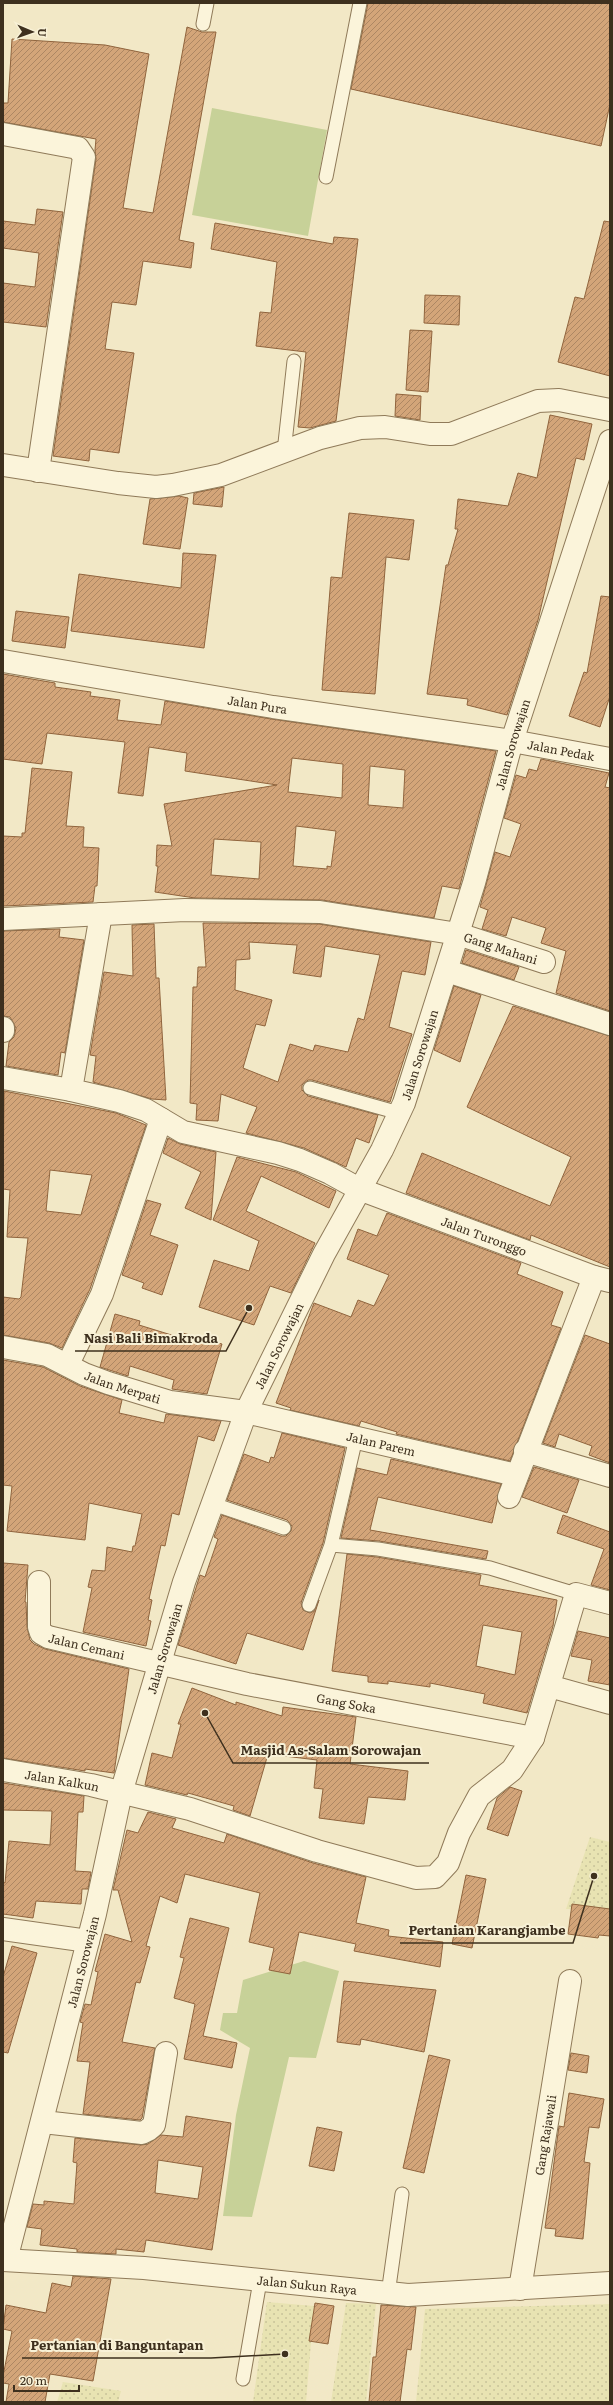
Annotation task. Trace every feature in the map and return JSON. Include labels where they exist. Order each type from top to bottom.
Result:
[{"type":"street","points":[[3,134],[78,148],[84,157],[38,471]]},
{"type":"street","points":[[3,465],[156,487],[221,475],[320,438],[360,428],[384,427],[430,434],[451,434],[543,400],[559,400],[610,410]]},
{"type":"street","name":"Jalan Sorowajan","points":[[4,2264],[43,2122],[88,1941],[121,1793],[182,1589],[246,1412],[324,1254],[399,1113],[415,1073],[458,934],[512,741],[610,441]]},
{"type":"street","name":"Jalan Pura","points":[[3,661],[273,707],[512,741]]},
{"type":"street","name":"Jalan Pedak","points":[[512,741],[610,759]]},
{"type":"street","name":"Gang Mahani","points":[[3,919],[185,910],[320,912],[458,934],[544,962]]},
{"type":"street","points":[[71,1090],[101,914]]},
{"type":"street","points":[[447,971],[610,1024]]},
{"type":"street","name":"Jalan Turonggo","points":[[3,1078],[71,1090],[119,1101],[146,1110],[183,1132],[300,1160],[359,1189],[602,1279]]},
{"type":"street","points":[[68,1364],[102,1294],[162,1119]]},
{"type":"street","points":[[509,1497],[525,1451],[602,1279]]},
{"type":"street","name":"Jalan Merpati","points":[[3,1348],[47,1355],[68,1364],[84,1374],[142,1395],[186,1405],[246,1412]]},
{"type":"street","name":"Jalan Parem","points":[[246,1412],[516,1475]]},
{"type":"street","points":[[525,1451],[610,1476]]},
{"type":"street","name":"Jalan Cemani","points":[[39,1582],[38,1612],[40,1632],[48,1637],[160,1665]]},
{"type":"street","points":[[576,1594],[610,1603]]},
{"type":"street","name":"Jalan Kalkun","points":[[3,1770],[91,1785],[190,1809],[317,1851],[416,1878],[435,1877],[448,1863],[459,1833],[478,1796],[512,1770],[533,1738],[576,1594]]},
{"type":"street","name":"Gang Soka","points":[[160,1665],[247,1684],[533,1738]]},
{"type":"street","points":[[549,1686],[610,1703]]},
{"type":"street","points":[[3,1929],[88,1941]]},
{"type":"street","name":"Gang Rajawali","points":[[520,2289],[570,1981]]},
{"type":"street","points":[[43,2122],[142,2133],[148,2130],[154,2125],[166,2053]]},
{"type":"street","name":"Jalan Sukun Raya","points":[[4,2264],[144,2268],[408,2295],[610,2283]]},
{"type":"lane","points":[[203,24],[207,3]]},
{"type":"lane","points":[[326,177],[360,3]]},
{"type":"lane","points":[[284,452],[294,361]]},
{"type":"lane","points":[[310,1088],[399,1113]]},
{"type":"lane","points":[[309,1605],[331,1545],[356,1438]]},
{"type":"lane","points":[[213,1504],[284,1528]]},
{"type":"lane","points":[[331,1545],[378,1549],[490,1568],[576,1594]]},
{"type":"lane","points":[[388,2294],[402,2194]]},
{"type":"lane","points":[[243,2378],[260,2281]]},
{"type":"shaded area","points":[[590,1837],[610,1842],[610,1911],[566,1909]]},
{"type":"shaded area","points":[[267,2302],[314,2306],[306,2402],[253,2402]]},
{"type":"shaded area","points":[[346,2303],[376,2304],[366,2402],[331,2402]]},
{"type":"shaded area","points":[[610,2304],[610,2402],[416,2402],[425,2309]]},
{"type":"shaded area","points":[[63,2382],[121,2391],[118,2402],[57,2402]]},
{"type":"green space","points":[[212,108],[327,130],[308,236],[192,215]]},
{"type":"green space","points":[[304,1961],[339,1971],[316,2058],[289,2057],[252,2217],[223,2216],[236,2115],[250,2048],[220,2030],[223,2013],[237,2013],[243,1980]]},
{"type":"building","points":[[368,3],[610,3],[610,104],[601,146],[351,89]]},
{"type":"building","points":[[187,27],[202,32],[216,32],[179,240],[194,243],[191,268],[143,261],[136,305],[112,302],[105,349],[134,353],[119,453],[90,449],[89,461],[53,456],[96,159],[96,139],[3,122],[3,103],[8,103],[12,39],[105,45],[149,54],[123,208],[153,213]]},
{"type":"building","points":[[37,209],[63,212],[46,327],[3,322],[3,283],[35,287],[39,253],[3,248],[3,221],[35,225]]},
{"type":"building","points":[[604,221],[610,222],[610,376],[558,362],[575,297],[584,299]]},
{"type":"building","points":[[215,223],[333,244],[334,237],[358,239],[336,421],[310,428],[298,427],[306,352],[256,346],[260,312],[271,313],[277,262],[211,249]]},
{"type":"building","points":[[425,295],[460,296],[459,325],[424,323]]},
{"type":"building","points":[[410,330],[432,331],[428,392],[406,390]]},
{"type":"building","points":[[396,394],[421,396],[420,420],[395,416]]},
{"type":"building","points":[[550,415],[592,424],[584,460],[576,458],[538,620],[507,715],[467,705],[468,699],[427,694],[446,565],[448,565],[458,529],[455,529],[458,499],[508,506],[518,473],[537,478]]},
{"type":"building","points":[[224,487],[222,507],[193,504],[194,493]]},
{"type":"building","points":[[179,496],[188,498],[180,549],[143,544],[150,499]]},
{"type":"building","points":[[349,513],[414,520],[409,560],[386,557],[375,694],[322,690],[331,577],[342,578]]},
{"type":"building","points":[[183,553],[216,555],[204,648],[71,631],[79,574],[181,588]]},
{"type":"building","points":[[601,596],[610,597],[610,696],[600,727],[569,716],[584,672],[587,673]]},
{"type":"building","points":[[16,611],[69,617],[65,648],[12,641]]},
{"type":"building","points":[[3,674],[55,683],[55,687],[91,692],[90,696],[120,700],[117,720],[161,725],[165,701],[271,719],[496,751],[459,889],[442,886],[434,918],[322,900],[195,898],[155,892],[158,866],[156,866],[157,845],[172,846],[164,804],[277,785],[185,771],[187,753],[149,747],[143,796],[118,793],[125,742],[47,733],[42,764],[3,759]],"holes":[[[292,758],[343,764],[342,798],[288,792]],[[370,766],[405,770],[403,808],[368,805]],[[296,826],[336,831],[331,867],[327,866],[327,869],[293,866]],[[214,839],[261,842],[259,879],[211,875]]]},
{"type":"building","points":[[541,759],[609,773],[605,787],[610,788],[610,1011],[556,993],[566,951],[541,943],[546,928],[512,917],[506,936],[482,929],[488,910],[480,907],[495,852],[510,857],[521,824],[504,818],[516,775],[526,778],[529,769],[537,771]]},
{"type":"building","points":[[32,768],[72,772],[66,826],[84,827],[83,847],[99,848],[97,886],[95,886],[93,902],[3,906],[3,836],[22,837],[22,833],[25,833]]},
{"type":"building","points":[[203,923],[319,924],[431,942],[425,975],[402,971],[389,1027],[412,1034],[390,1102],[312,1080],[308,1080],[302,1085],[302,1090],[308,1096],[378,1115],[369,1143],[356,1138],[346,1167],[304,1148],[246,1133],[257,1107],[221,1094],[218,1121],[196,1120],[197,1104],[190,1103],[193,987],[197,987],[198,967],[206,967]],"holes":[[[249,942],[297,945],[293,973],[321,977],[325,946],[380,955],[364,1020],[358,1018],[348,1052],[315,1045],[313,1051],[290,1044],[278,1082],[243,1068],[256,1024],[265,1026],[272,1000],[235,990],[236,960],[250,959]]]},
{"type":"building","points":[[154,924],[156,978],[159,978],[166,1100],[152,1099],[93,1082],[96,1056],[90,1055],[104,972],[133,976],[132,925]]},
{"type":"building","points":[[60,929],[59,937],[84,940],[65,1053],[61,1052],[58,1075],[6,1066],[9,1042],[14,1037],[16,1028],[10,1017],[3,1016],[3,931]]},
{"type":"building","points":[[466,950],[519,967],[514,980],[462,963]]},
{"type":"building","points":[[454,986],[481,995],[460,1062],[434,1050]]},
{"type":"building","points":[[513,1006],[610,1036],[610,1267],[531,1235],[530,1240],[406,1193],[422,1153],[550,1206],[571,1157],[467,1107]]},
{"type":"building","points":[[4,1091],[116,1113],[146,1125],[90,1289],[62,1348],[49,1343],[3,1335],[3,1297],[19,1299],[21,1297],[28,1238],[7,1237],[10,1190],[3,1189]],"holes":[[[50,1170],[92,1175],[81,1215],[46,1211]]]},
{"type":"building","points":[[168,1138],[180,1144],[216,1152],[211,1220],[185,1208],[201,1172],[163,1153]]},
{"type":"building","points":[[237,1157],[296,1172],[336,1191],[329,1208],[261,1176],[246,1211],[315,1243],[291,1293],[270,1286],[254,1325],[199,1307],[214,1260],[249,1271],[259,1241],[213,1220]]},
{"type":"building","points":[[147,1200],[161,1204],[150,1235],[178,1245],[162,1295],[142,1288],[144,1283],[122,1275]]},
{"type":"building","points":[[387,1213],[521,1263],[517,1274],[563,1292],[551,1325],[561,1328],[510,1461],[396,1434],[397,1432],[361,1421],[359,1426],[290,1410],[291,1408],[276,1403],[314,1303],[351,1317],[358,1300],[374,1306],[389,1275],[347,1259],[358,1229],[377,1236]]},
{"type":"building","points":[[115,1314],[140,1321],[139,1325],[178,1337],[179,1332],[222,1344],[207,1394],[172,1389],[174,1380],[130,1366],[128,1376],[100,1367]]},
{"type":"building","points":[[585,1335],[610,1344],[610,1463],[589,1455],[592,1446],[559,1434],[555,1447],[543,1443]]},
{"type":"building","points":[[3,1360],[43,1367],[80,1386],[122,1400],[119,1413],[164,1423],[166,1414],[221,1421],[214,1441],[198,1436],[179,1515],[172,1513],[165,1546],[161,1545],[149,1599],[152,1600],[148,1620],[151,1621],[146,1646],[83,1632],[92,1588],[88,1587],[92,1570],[105,1571],[107,1547],[132,1552],[133,1546],[135,1546],[142,1514],[89,1503],[85,1540],[7,1531],[12,1486],[3,1485]]},
{"type":"building","points":[[282,1433],[345,1448],[323,1543],[301,1603],[303,1610],[310,1613],[314,1611],[319,1600],[303,1650],[247,1633],[236,1664],[178,1645],[200,1575],[205,1577],[218,1539],[214,1537],[222,1515],[281,1536],[286,1536],[291,1531],[292,1526],[287,1520],[227,1500],[244,1454],[269,1463],[271,1457],[274,1458]]},
{"type":"building","points":[[391,1459],[501,1484],[492,1523],[378,1497],[370,1530],[488,1551],[486,1559],[379,1541],[341,1538],[357,1468],[387,1475]]},
{"type":"building","points":[[534,1467],[579,1480],[567,1513],[522,1497]]},
{"type":"building","points":[[563,1515],[610,1532],[610,1590],[591,1585],[604,1549],[557,1533]]},
{"type":"building","points":[[347,1554],[377,1557],[481,1575],[479,1585],[557,1600],[553,1626],[527,1713],[483,1703],[485,1694],[430,1683],[430,1687],[388,1681],[388,1684],[368,1682],[368,1676],[332,1671]],"holes":[[[483,1625],[522,1632],[515,1675],[476,1666]]]},
{"type":"building","points":[[3,1563],[28,1565],[25,1602],[27,1627],[30,1640],[34,1644],[45,1649],[129,1669],[114,1773],[85,1769],[85,1771],[3,1758]]},
{"type":"building","points":[[578,1631],[610,1638],[610,1685],[588,1681],[592,1660],[571,1656]]},
{"type":"building","points":[[192,1688],[236,1705],[236,1702],[282,1716],[283,1707],[356,1717],[350,1764],[408,1771],[405,1800],[368,1797],[364,1824],[319,1818],[323,1789],[314,1788],[317,1760],[268,1754],[250,1816],[233,1810],[234,1806],[188,1793],[187,1795],[145,1785],[152,1753],[172,1758],[181,1724],[178,1724]]},
{"type":"building","points":[[3,1783],[84,1796],[83,1812],[78,1812],[75,1871],[91,1872],[88,1889],[82,1889],[81,1904],[36,1901],[33,1918],[3,1914],[3,1882],[5,1883],[9,1841],[50,1845],[52,1811],[3,1810]]},
{"type":"building","points":[[510,1787],[522,1791],[508,1836],[487,1829],[497,1798]]},
{"type":"building","points":[[148,1812],[176,1819],[172,1828],[224,1843],[227,1834],[313,1863],[366,1877],[356,1923],[389,1930],[388,1936],[443,1942],[440,1967],[354,1951],[356,1944],[299,1932],[290,1974],[269,1970],[274,1948],[249,1942],[260,1893],[185,1874],[177,1903],[160,1896],[146,1946],[150,1947],[140,1983],[136,1982],[122,2042],[155,2048],[142,2118],[140,2120],[83,2114],[90,2062],[77,2061],[83,2023],[80,2022],[85,2004],[91,2005],[98,1972],[95,1971],[105,1934],[132,1942],[118,1890],[113,1890],[127,1830],[138,1833]]},
{"type":"building","points":[[466,1875],[486,1879],[472,1948],[452,1944]]},
{"type":"building","points":[[572,1904],[610,1909],[610,1936],[599,1935],[598,1938],[568,1934]]},
{"type":"building","points":[[190,1918],[229,1928],[203,2036],[237,2043],[232,2068],[184,2059],[195,2004],[174,1998],[184,1958],[180,1957]]},
{"type":"building","points":[[12,1946],[37,1953],[8,2053],[3,2052],[3,1977]]},
{"type":"building","points":[[344,1981],[436,1990],[424,2052],[361,2039],[360,2045],[337,2042]]},
{"type":"building","points":[[571,2053],[589,2056],[587,2073],[568,2070]]},
{"type":"building","points":[[429,2055],[450,2060],[424,2173],[403,2168]]},
{"type":"building","points":[[569,2093],[604,2099],[599,2128],[589,2127],[584,2162],[590,2163],[583,2239],[555,2236],[556,2229],[545,2228],[559,2126],[564,2127]]},
{"type":"building","points":[[186,2116],[231,2123],[212,2250],[146,2240],[144,2252],[116,2249],[116,2254],[77,2252],[77,2249],[40,2245],[42,2229],[27,2227],[33,2204],[44,2205],[44,2201],[74,2204],[77,2163],[73,2162],[75,2138],[141,2145],[148,2144],[161,2135],[183,2137]],"holes":[[[158,2160],[203,2167],[198,2199],[155,2193]]]},
{"type":"building","points":[[317,2127],[342,2132],[334,2171],[309,2166]]},
{"type":"building","points":[[73,2276],[111,2279],[93,2381],[50,2374],[45,2402],[6,2402],[9,2384],[3,2383],[3,2376],[12,2331],[3,2329],[6,2305],[46,2313],[52,2283],[71,2287]]},
{"type":"building","points":[[315,2303],[334,2306],[328,2344],[309,2341]]},
{"type":"building","points":[[381,2305],[416,2307],[411,2350],[407,2349],[400,2402],[369,2402],[373,2357],[376,2357]]},
{"type":"place","name":"Nasi Bali Bimakroda","points":[[249,1308]]},
{"type":"place","name":"Masjid As-Salam Sorowajan","points":[[205,1713]]},
{"type":"place","name":"Pertanian Karangjambe","points":[[594,1876]]},
{"type":"place","name":"Pertanian di Banguntapan","points":[[285,2354]]}]
